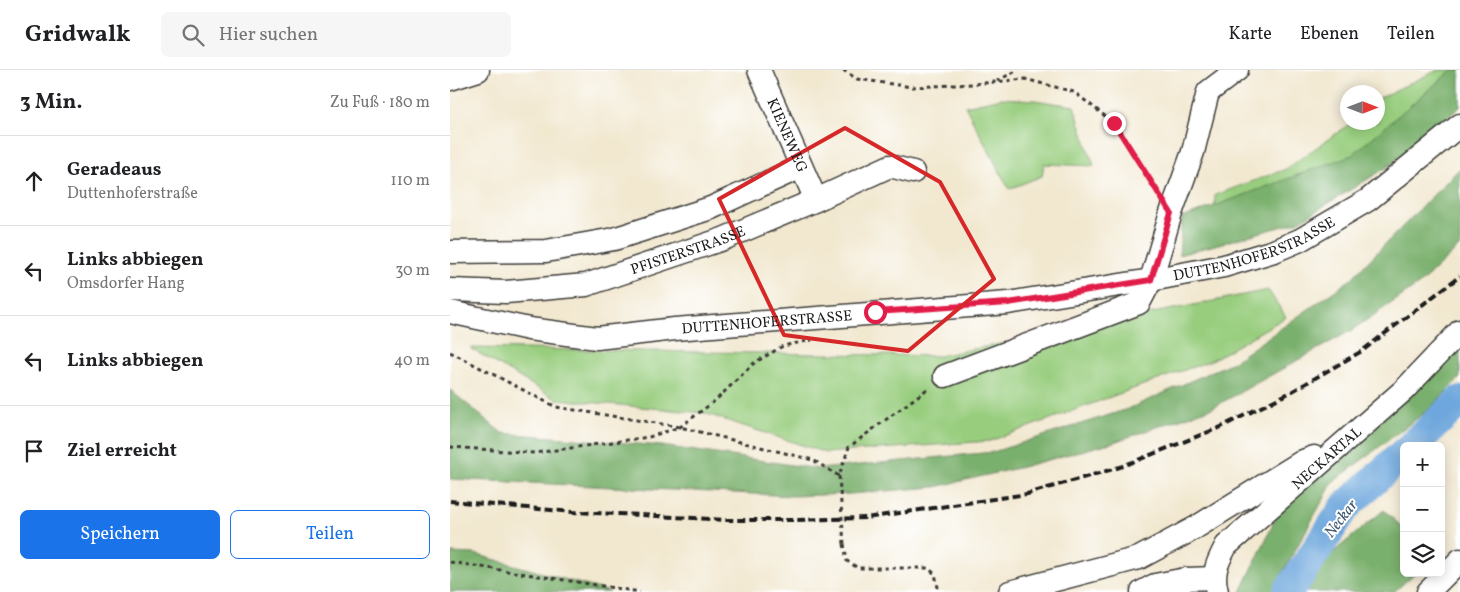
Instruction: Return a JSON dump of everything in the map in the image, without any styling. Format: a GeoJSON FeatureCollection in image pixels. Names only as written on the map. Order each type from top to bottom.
{"type":"FeatureCollection","features":[{"type":"Feature","properties":{"kind":"street"},"geometry":{"type":"LineString","coordinates":[[450,79],[478,70]]}},
{"type":"Feature","properties":{"kind":"street","name":"KIENEWEG"},"geometry":{"type":"LineString","coordinates":[[759,70],[816,200]]}},
{"type":"Feature","properties":{"kind":"street"},"geometry":{"type":"LineString","coordinates":[[945,376],[1139,302],[1151,280],[1171,213],[1193,152],[1208,92],[1218,70]]}},
{"type":"Feature","properties":{"kind":"street"},"geometry":{"type":"LineString","coordinates":[[1208,92],[1237,70]]}},
{"type":"Feature","properties":{"kind":"street","name":"DUTTENHOFERSTRASSE"},"geometry":{"type":"LineString","coordinates":[[450,312],[529,329],[597,338],[675,329],[1008,303],[1151,280],[1224,266],[1274,251],[1300,240],[1368,200],[1460,124]]}},
{"type":"Feature","properties":{"kind":"street","name":"PFISTERSTRASSE"},"geometry":{"type":"LineString","coordinates":[[450,290],[506,292],[586,285],[723,239],[816,200],[890,166],[913,172]]}},
{"type":"Feature","properties":{"kind":"street"},"geometry":{"type":"LineString","coordinates":[[450,252],[546,251],[614,239],[710,208],[801,167]]}},
{"type":"Feature","properties":{"kind":"street","name":"NECKARTAL"},"geometry":{"type":"LineString","coordinates":[[1215,585],[1218,562],[1226,546],[1404,390],[1460,331]]}},
{"type":"Feature","properties":{"kind":"street"},"geometry":{"type":"LineString","coordinates":[[1010,592],[1139,558],[1195,528],[1303,461],[1336,449]]}},
{"type":"Feature","properties":{"kind":"street"},"geometry":{"type":"LineString","coordinates":[[1428,592],[1460,560]]}},
{"type":"Feature","properties":{"kind":"street"},"geometry":{"type":"LineString","coordinates":[[1142,592],[1155,585],[1215,585]]}},
{"type":"Feature","properties":{"kind":"path"},"geometry":{"type":"LineString","coordinates":[[843,70],[857,79],[912,87],[1025,79],[1074,92],[1114,123],[1171,213]]}},
{"type":"Feature","properties":{"kind":"path"},"geometry":{"type":"LineString","coordinates":[[997,82],[1018,70]]}},
{"type":"Feature","properties":{"kind":"path"},"geometry":{"type":"LineString","coordinates":[[450,448],[535,453],[649,437],[680,427],[716,400],[754,363],[783,346],[820,338]]}},
{"type":"Feature","properties":{"kind":"path"},"geometry":{"type":"LineString","coordinates":[[450,352],[556,407],[680,427],[813,460],[839,476]]}},
{"type":"Feature","properties":{"kind":"path"},"geometry":{"type":"LineString","coordinates":[[940,592],[935,574],[928,568],[858,568],[846,561],[839,476],[849,447],[945,376]]}},
{"type":"Feature","properties":{"kind":"path"},"geometry":{"type":"LineString","coordinates":[[450,562],[640,592]]}},
{"type":"Feature","properties":{"kind":"highlighted area"},"geometry":{"type":"Polygon","coordinates":[[[845,128],[940,182],[994,279],[908,351],[784,335],[719,199],[845,128]]]}},
{"type":"Feature","properties":{"kind":"green space"},"geometry":{"type":"Polygon","coordinates":[[[1438,70],[1459,70],[1388,142],[1215,215],[1215,195],[1286,169],[1341,130],[1385,130],[1385,95],[1438,70]]]}},
{"type":"Feature","properties":{"kind":"green space"},"geometry":{"type":"Polygon","coordinates":[[[1452,70],[1460,70],[1460,107],[1386,168],[1298,222],[1179,255],[1182,218],[1352,155],[1381,130],[1385,130],[1385,127],[1452,70]]]}},
{"type":"Feature","properties":{"kind":"green space"},"geometry":{"type":"Polygon","coordinates":[[[1002,98],[1034,100],[1074,106],[1094,166],[1044,164],[1042,176],[1009,189],[965,106],[1002,98]]]}},
{"type":"Feature","properties":{"kind":"green space"},"geometry":{"type":"Polygon","coordinates":[[[1460,168],[1460,246],[1421,283],[1352,330],[1212,408],[1114,442],[1022,467],[935,487],[850,494],[793,496],[450,479],[450,390],[502,433],[662,446],[819,469],[993,452],[1128,409],[1233,362],[1350,280],[1460,168]]]}},
{"type":"Feature","properties":{"kind":"green space"},"geometry":{"type":"Polygon","coordinates":[[[1268,290],[1286,317],[1212,360],[990,441],[826,453],[704,413],[556,399],[470,348],[939,356],[1268,290]]]}},
{"type":"Feature","properties":{"kind":"green space"},"geometry":{"type":"Polygon","coordinates":[[[1460,343],[1460,378],[1428,410],[1333,482],[1272,592],[1241,592],[1283,503],[1460,343]]]}},
{"type":"Feature","properties":{"kind":"green space"},"geometry":{"type":"Polygon","coordinates":[[[1384,510],[1400,525],[1400,577],[1411,577],[1394,592],[1301,592],[1307,574],[1384,510]]]}},
{"type":"Feature","properties":{"kind":"green space"},"geometry":{"type":"Polygon","coordinates":[[[450,553],[475,554],[610,592],[450,592],[450,553]]]}},
{"type":"Feature","properties":{"kind":"waterway","name":"Neckar"},"geometry":{"type":"LineString","coordinates":[[1416,442],[1460,401]]}},
{"type":"Feature","properties":{"kind":"waterway","name":"Neckar"},"geometry":{"type":"LineString","coordinates":[[1288,592],[1346,506],[1400,457]]}},
{"type":"Feature","properties":{"kind":"railway"},"geometry":{"type":"LineString","coordinates":[[450,501],[573,512],[725,520],[795,520],[866,518],[1027,494],[1120,467],[1221,427],[1291,392],[1362,351],[1460,276]]}},
{"type":"Feature","properties":{"kind":"route"},"geometry":{"type":"LineString","coordinates":[[875,312],[1008,303],[1151,280],[1171,213],[1114,123]]}}]}
